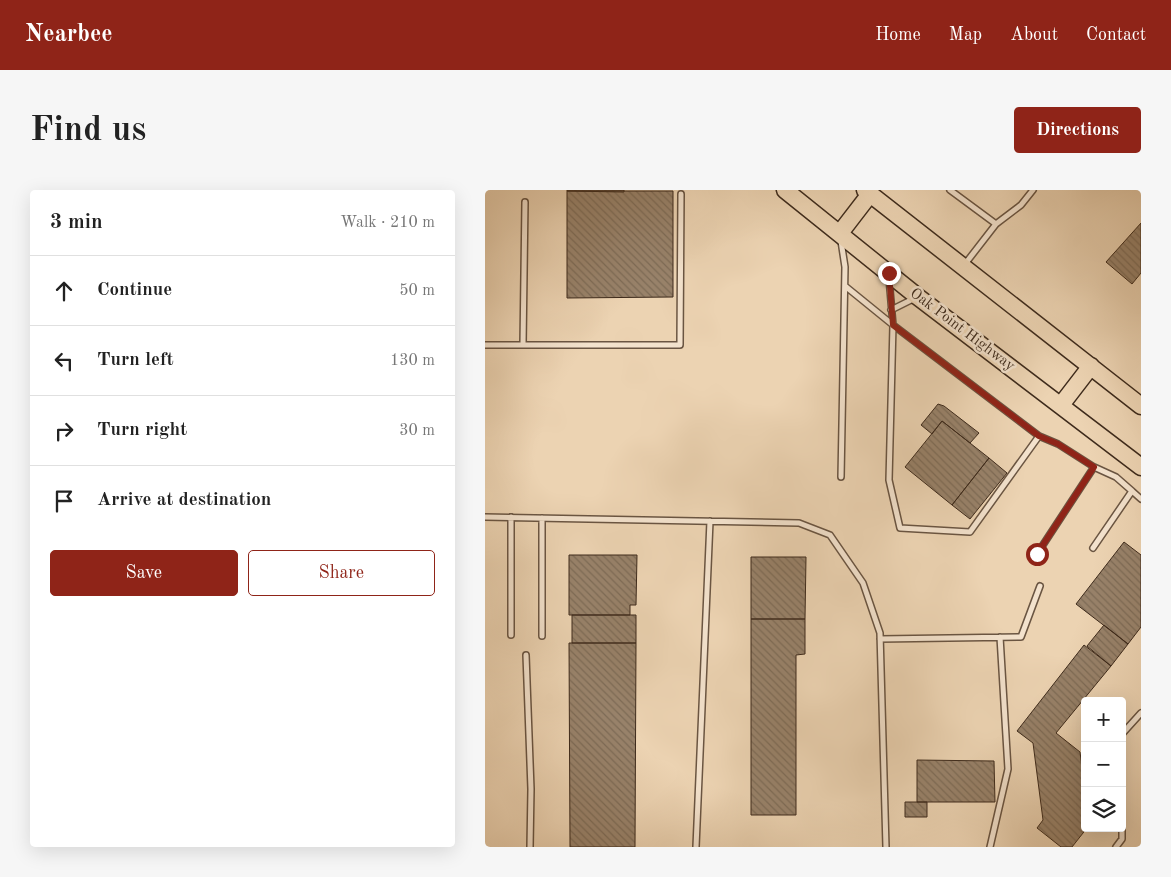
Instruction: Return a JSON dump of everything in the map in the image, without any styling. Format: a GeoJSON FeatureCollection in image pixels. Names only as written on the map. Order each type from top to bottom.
{"type":"FeatureCollection","features":[{"type":"Feature","properties":{"kind":"main road","name":"Oak Point Highway"},"geometry":{"type":"LineString","coordinates":[[785,190],[918,297],[1141,467]]}},
{"type":"Feature","properties":{"kind":"main road"},"geometry":{"type":"LineString","coordinates":[[840,234],[870,191],[963,267],[1141,406]]}},
{"type":"Feature","properties":{"kind":"main road"},"geometry":{"type":"LineString","coordinates":[[1061,405],[1091,366]]}},
{"type":"Feature","properties":{"kind":"lane"},"geometry":{"type":"LineString","coordinates":[[950,190],[996,224]]}},
{"type":"Feature","properties":{"kind":"lane"},"geometry":{"type":"LineString","coordinates":[[963,267],[996,224],[1021,205],[1033,190]]}},
{"type":"Feature","properties":{"kind":"lane"},"geometry":{"type":"LineString","coordinates":[[485,346],[681,346],[681,194]]}},
{"type":"Feature","properties":{"kind":"lane"},"geometry":{"type":"LineString","coordinates":[[523,346],[525,202]]}},
{"type":"Feature","properties":{"kind":"lane"},"geometry":{"type":"LineString","coordinates":[[840,234],[845,267],[841,478]]}},
{"type":"Feature","properties":{"kind":"lane"},"geometry":{"type":"LineString","coordinates":[[889,273],[893,325],[889,480],[900,528],[971,532],[1039,436]]}},
{"type":"Feature","properties":{"kind":"lane"},"geometry":{"type":"LineString","coordinates":[[845,286],[1039,436],[1058,444],[1094,467],[1117,478],[1141,499]]}},
{"type":"Feature","properties":{"kind":"lane"},"geometry":{"type":"LineString","coordinates":[[891,310],[918,297]]}},
{"type":"Feature","properties":{"kind":"lane"},"geometry":{"type":"LineString","coordinates":[[1037,554],[1094,467]]}},
{"type":"Feature","properties":{"kind":"lane"},"geometry":{"type":"LineString","coordinates":[[1093,548],[1132,491]]}},
{"type":"Feature","properties":{"kind":"lane"},"geometry":{"type":"LineString","coordinates":[[485,517],[799,523],[830,535],[863,582],[880,639],[886,847]]}},
{"type":"Feature","properties":{"kind":"lane"},"geometry":{"type":"LineString","coordinates":[[511,518],[511,635]]}},
{"type":"Feature","properties":{"kind":"lane"},"geometry":{"type":"LineString","coordinates":[[541,636],[543,518]]}},
{"type":"Feature","properties":{"kind":"lane"},"geometry":{"type":"LineString","coordinates":[[696,847],[710,521]]}},
{"type":"Feature","properties":{"kind":"lane"},"geometry":{"type":"LineString","coordinates":[[880,639],[1021,637],[1040,586]]}},
{"type":"Feature","properties":{"kind":"lane"},"geometry":{"type":"LineString","coordinates":[[990,847],[1008,769],[1001,637]]}},
{"type":"Feature","properties":{"kind":"lane"},"geometry":{"type":"LineString","coordinates":[[526,655],[531,789],[530,847]]}},
{"type":"Feature","properties":{"kind":"lane"},"geometry":{"type":"LineString","coordinates":[[1126,731],[1139,720],[1141,713]]}},
{"type":"Feature","properties":{"kind":"lane"},"geometry":{"type":"LineString","coordinates":[[1116,847],[1122,839],[1122,832]]}},
{"type":"Feature","properties":{"kind":"building"},"geometry":{"type":"Polygon","coordinates":[[[624,190],[624,192],[567,191],[624,190]]]}},
{"type":"Feature","properties":{"kind":"building"},"geometry":{"type":"Polygon","coordinates":[[[567,191],[673,191],[673,297],[567,298],[567,191]]]}},
{"type":"Feature","properties":{"kind":"building"},"geometry":{"type":"Polygon","coordinates":[[[1141,223],[1141,273],[1132,284],[1106,262],[1141,223]]]}},
{"type":"Feature","properties":{"kind":"building"},"geometry":{"type":"Polygon","coordinates":[[[938,404],[944,406],[979,433],[970,443],[942,421],[932,434],[921,425],[938,404]]]}},
{"type":"Feature","properties":{"kind":"building"},"geometry":{"type":"Polygon","coordinates":[[[942,421],[989,458],[952,505],[905,467],[942,421]]]}},
{"type":"Feature","properties":{"kind":"building"},"geometry":{"type":"Polygon","coordinates":[[[989,458],[1007,473],[970,519],[952,505],[989,458]]]}},
{"type":"Feature","properties":{"kind":"building"},"geometry":{"type":"Polygon","coordinates":[[[1124,542],[1141,555],[1141,627],[1128,644],[1076,604],[1124,542]]]}},
{"type":"Feature","properties":{"kind":"building"},"geometry":{"type":"Polygon","coordinates":[[[569,555],[637,555],[636,605],[630,605],[630,615],[569,615],[569,555]]]}},
{"type":"Feature","properties":{"kind":"building"},"geometry":{"type":"Polygon","coordinates":[[[751,557],[806,557],[805,619],[751,619],[751,557]]]}},
{"type":"Feature","properties":{"kind":"building"},"geometry":{"type":"Polygon","coordinates":[[[572,615],[636,615],[636,643],[572,643],[572,615]]]}},
{"type":"Feature","properties":{"kind":"building"},"geometry":{"type":"Polygon","coordinates":[[[751,619],[805,619],[805,654],[796,655],[796,815],[751,815],[751,619]]]}},
{"type":"Feature","properties":{"kind":"building"},"geometry":{"type":"Polygon","coordinates":[[[1104,625],[1128,644],[1111,666],[1087,646],[1104,625]]]}},
{"type":"Feature","properties":{"kind":"building"},"geometry":{"type":"Polygon","coordinates":[[[569,643],[636,643],[635,847],[570,847],[569,643]]]}},
{"type":"Feature","properties":{"kind":"building"},"geometry":{"type":"Polygon","coordinates":[[[1084,645],[1111,666],[1086,697],[1081,697],[1081,703],[1056,733],[1080,752],[1081,832],[1084,832],[1072,847],[1061,847],[1037,828],[1043,820],[1033,743],[1017,731],[1084,645]]]}},
{"type":"Feature","properties":{"kind":"building"},"geometry":{"type":"Polygon","coordinates":[[[917,760],[994,761],[995,802],[917,802],[917,760]]]}},
{"type":"Feature","properties":{"kind":"building"},"geometry":{"type":"Polygon","coordinates":[[[905,802],[927,802],[927,817],[905,817],[905,802]]]}},
{"type":"Feature","properties":{"kind":"route"},"geometry":{"type":"LineString","coordinates":[[889,273],[893,325],[1039,436],[1058,444],[1094,467],[1037,554]]}}]}
